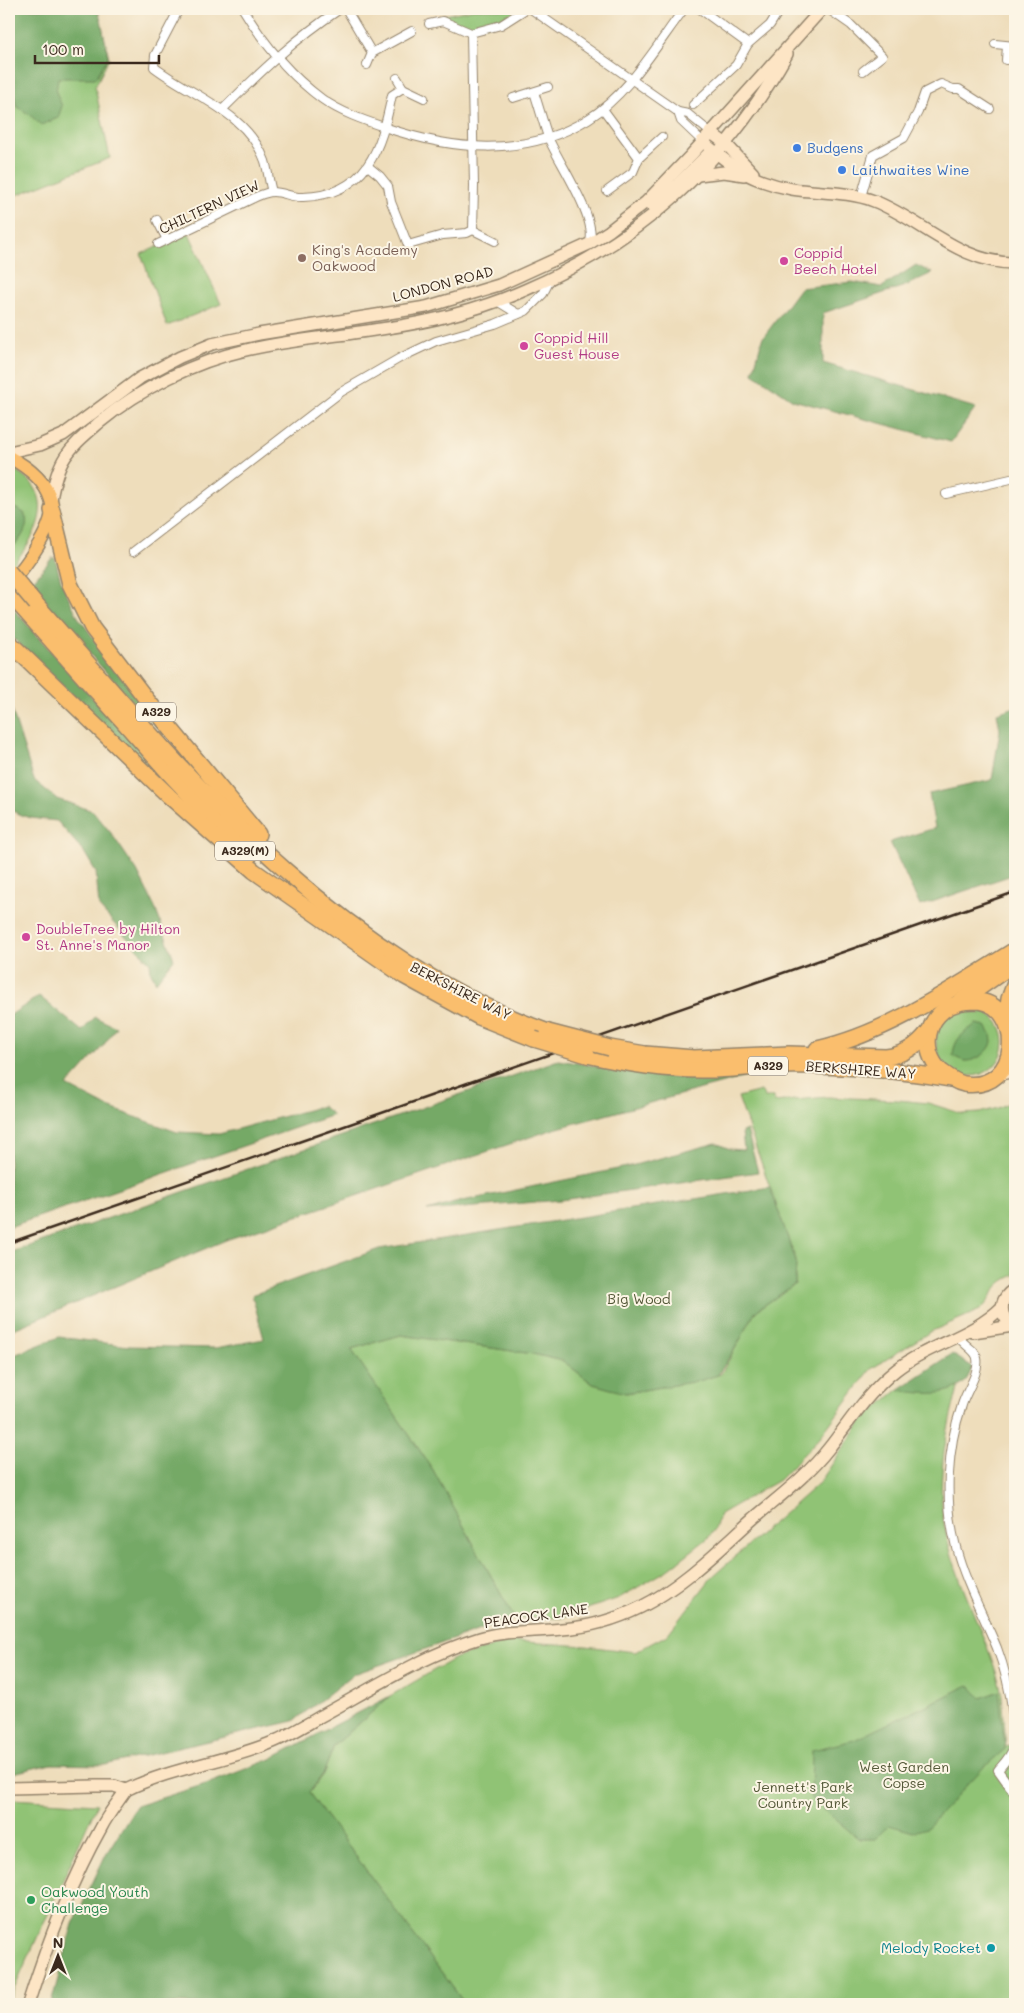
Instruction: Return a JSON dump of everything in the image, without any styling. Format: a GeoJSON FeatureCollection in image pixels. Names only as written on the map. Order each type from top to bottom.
{"type":"FeatureCollection","features":[{"type":"Feature","properties":{"kind":"highway","name":"A329"},"geometry":{"type":"LineString","coordinates":[[52,505],[70,584],[92,628],[220,790],[305,888]]}},
{"type":"Feature","properties":{"kind":"highway","name":"A329(M)"},"geometry":{"type":"LineString","coordinates":[[9,572],[31,608],[169,773],[221,828],[327,922]]}},
{"type":"Feature","properties":{"kind":"highway","name":"A329(M)"},"geometry":{"type":"LineString","coordinates":[[9,592],[31,608],[248,837],[305,888]]}},
{"type":"Feature","properties":{"kind":"highway","name":"A329"},"geometry":{"type":"LineString","coordinates":[[9,642],[208,832],[254,871],[327,922]]}},
{"type":"Feature","properties":{"kind":"highway","name":"BERKSHIRE WAY"},"geometry":{"type":"LineString","coordinates":[[305,888],[364,934],[424,974],[490,1009],[548,1032],[610,1048],[645,1054],[694,1058],[789,1054],[893,1056],[912,1048],[928,1032]]}},
{"type":"Feature","properties":{"kind":"highway","name":"BERKSHIRE WAY"},"geometry":{"type":"LineString","coordinates":[[327,922],[384,963],[430,991],[479,1017],[534,1040],[587,1055],[672,1069],[708,1070],[811,1066],[913,1073],[951,1079]]}},
{"type":"Feature","properties":{"kind":"highway","name":"A329"},"geometry":{"type":"LineString","coordinates":[[789,1054],[832,1046],[867,1034],[941,995],[1015,950]]}},
{"type":"Feature","properties":{"kind":"highway","name":"A329"},"geometry":{"type":"LineString","coordinates":[[928,1032],[937,1017],[1015,964]]}},
{"type":"Feature","properties":{"kind":"highway","name":"A329"},"geometry":{"type":"LineString","coordinates":[[951,1079],[964,1084],[977,1084],[1008,1073],[1013,1055],[1009,999],[1015,983]]}},
{"type":"Feature","properties":{"kind":"highway"},"geometry":{"type":"LineString","coordinates":[[956,1004],[972,1001],[985,1002],[996,1006],[1011,1024]]}},
{"type":"Feature","properties":{"kind":"highway"},"geometry":{"type":"LineString","coordinates":[[928,1032],[927,1045],[931,1058],[937,1067],[951,1079]]}},
{"type":"Feature","properties":{"kind":"main road","name":"LONDON ROAD"},"geometry":{"type":"LineString","coordinates":[[9,452],[40,445],[63,435],[112,396],[140,378],[174,360],[212,344],[259,334],[426,307],[499,285],[589,244],[624,220],[658,190],[822,9]]}},
{"type":"Feature","properties":{"kind":"main road","name":"LONDON ROAD"},"geometry":{"type":"LineString","coordinates":[[715,151],[777,71],[794,42]]}},
{"type":"Feature","properties":{"kind":"main road"},"geometry":{"type":"LineString","coordinates":[[706,137],[723,142],[758,178]]}},
{"type":"Feature","properties":{"kind":"main road"},"geometry":{"type":"LineString","coordinates":[[706,137],[715,151],[736,168],[758,178],[789,189],[861,197],[905,215],[952,245],[972,255],[1015,263]]}},
{"type":"Feature","properties":{"kind":"main road"},"geometry":{"type":"LineString","coordinates":[[9,584],[31,558],[38,546],[52,505],[59,468],[74,445],[118,408],[175,375],[218,358],[246,350],[288,342],[384,329],[502,304],[592,257],[642,224],[698,175],[715,151]]}},
{"type":"Feature","properties":{"kind":"main road"},"geometry":{"type":"LineString","coordinates":[[624,220],[636,217],[715,151]]}},
{"type":"Feature","properties":{"kind":"main road"},"geometry":{"type":"LineString","coordinates":[[698,175],[731,173],[758,178]]}},
{"type":"Feature","properties":{"kind":"main road"},"geometry":{"type":"LineString","coordinates":[[9,457],[34,474],[46,490],[52,505]]}},
{"type":"Feature","properties":{"kind":"main road","name":"PEACOCK LANE"},"geometry":{"type":"LineString","coordinates":[[126,1790],[144,1781],[222,1760],[274,1742],[398,1673],[459,1645],[483,1637],[511,1632],[585,1626],[613,1618],[656,1599],[685,1578],[808,1472],[830,1448],[868,1395],[897,1369],[922,1352],[961,1335],[992,1317],[1002,1307],[1005,1296],[1015,1289]]}},
{"type":"Feature","properties":{"kind":"main road"},"geometry":{"type":"LineString","coordinates":[[1002,1307],[1005,1318],[1014,1326]]}},
{"type":"Feature","properties":{"kind":"main road","name":"PEACOCK LANE"},"geometry":{"type":"LineString","coordinates":[[961,1335],[1014,1326]]}},
{"type":"Feature","properties":{"kind":"main road"},"geometry":{"type":"LineString","coordinates":[[9,1788],[114,1786],[126,1790],[101,1826],[84,1860],[44,1955],[28,2004]]}},
{"type":"Feature","properties":{"kind":"street"},"geometry":{"type":"LineString","coordinates":[[179,9],[155,54],[154,67],[185,88],[223,109],[248,134],[259,148],[265,161],[272,192]]}},
{"type":"Feature","properties":{"kind":"street"},"geometry":{"type":"LineString","coordinates":[[243,9],[275,57],[324,100],[352,115],[384,127],[442,143],[472,148],[507,145],[548,137],[572,128],[603,109],[623,92],[684,9]]}},
{"type":"Feature","properties":{"kind":"street"},"geometry":{"type":"LineString","coordinates":[[223,109],[275,57],[309,29],[340,9]]}},
{"type":"Feature","properties":{"kind":"street"},"geometry":{"type":"LineString","coordinates":[[346,9],[372,53]]}},
{"type":"Feature","properties":{"kind":"street"},"geometry":{"type":"LineString","coordinates":[[430,24],[443,21],[471,33],[501,25],[526,9]]}},
{"type":"Feature","properties":{"kind":"street"},"geometry":{"type":"LineString","coordinates":[[531,9],[678,112],[688,114],[706,137]]}},
{"type":"Feature","properties":{"kind":"street"},"geometry":{"type":"LineString","coordinates":[[694,105],[736,65],[748,44],[770,25],[780,9]]}},
{"type":"Feature","properties":{"kind":"street"},"geometry":{"type":"LineString","coordinates":[[828,9],[850,25],[882,56],[863,71]]}},
{"type":"Feature","properties":{"kind":"street"},"geometry":{"type":"LineString","coordinates":[[705,10],[748,44]]}},
{"type":"Feature","properties":{"kind":"street"},"geometry":{"type":"LineString","coordinates":[[366,65],[372,53],[412,31]]}},
{"type":"Feature","properties":{"kind":"street"},"geometry":{"type":"LineString","coordinates":[[471,33],[473,230]]}},
{"type":"Feature","properties":{"kind":"street"},"geometry":{"type":"LineString","coordinates":[[994,44],[1011,46],[1006,60]]}},
{"type":"Feature","properties":{"kind":"street"},"geometry":{"type":"LineString","coordinates":[[397,78],[403,88],[424,98]]}},
{"type":"Feature","properties":{"kind":"street"},"geometry":{"type":"LineString","coordinates":[[861,197],[873,155],[904,138],[918,112],[925,92],[941,84],[953,89],[960,89],[990,109]]}},
{"type":"Feature","properties":{"kind":"street"},"geometry":{"type":"LineString","coordinates":[[513,98],[548,87]]}},
{"type":"Feature","properties":{"kind":"street","name":"CHILTERN VIEW"},"geometry":{"type":"LineString","coordinates":[[158,244],[258,196],[272,192],[301,198],[326,195],[350,184],[368,167],[384,127],[392,95],[403,88]]}},
{"type":"Feature","properties":{"kind":"street"},"geometry":{"type":"LineString","coordinates":[[534,92],[548,137],[587,216],[591,234],[589,244]]}},
{"type":"Feature","properties":{"kind":"street"},"geometry":{"type":"LineString","coordinates":[[603,109],[639,158]]}},
{"type":"Feature","properties":{"kind":"street"},"geometry":{"type":"LineString","coordinates":[[678,112],[681,121],[706,137]]}},
{"type":"Feature","properties":{"kind":"street"},"geometry":{"type":"LineString","coordinates":[[607,191],[633,172],[639,158],[662,137]]}},
{"type":"Feature","properties":{"kind":"street"},"geometry":{"type":"LineString","coordinates":[[368,167],[380,176],[388,186],[391,202],[408,245],[443,235],[467,233],[473,230]]}},
{"type":"Feature","properties":{"kind":"street"},"geometry":{"type":"LineString","coordinates":[[156,220],[167,240]]}},
{"type":"Feature","properties":{"kind":"street"},"geometry":{"type":"LineString","coordinates":[[473,230],[495,241]]}},
{"type":"Feature","properties":{"kind":"street"},"geometry":{"type":"LineString","coordinates":[[133,552],[341,392],[400,358],[429,345],[495,324],[518,314],[532,306],[543,294],[551,278]]}},
{"type":"Feature","properties":{"kind":"street"},"geometry":{"type":"LineString","coordinates":[[502,304],[518,314]]}},
{"type":"Feature","properties":{"kind":"street"},"geometry":{"type":"LineString","coordinates":[[502,304],[508,318]]}},
{"type":"Feature","properties":{"kind":"street"},"geometry":{"type":"LineString","coordinates":[[946,494],[1015,478]]}},
{"type":"Feature","properties":{"kind":"street"},"geometry":{"type":"LineString","coordinates":[[961,1335],[976,1355],[977,1361],[975,1372],[962,1405],[951,1456],[949,1506],[956,1548],[998,1650],[1007,1681],[1015,1736],[1010,1756],[998,1770],[1015,1794]]}},
{"type":"Feature","properties":{"kind":"green space"},"geometry":{"type":"Polygon","coordinates":[[[9,9],[98,9],[109,58],[95,87],[110,158],[9,198],[9,9]]]}},
{"type":"Feature","properties":{"kind":"green space"},"geometry":{"type":"Polygon","coordinates":[[[9,9],[97,9],[101,19],[108,57],[96,78],[58,78],[56,92],[62,106],[58,118],[41,125],[29,114],[17,107],[9,76],[9,9]]]}},
{"type":"Feature","properties":{"kind":"green space"},"geometry":{"type":"Polygon","coordinates":[[[474,9],[519,9],[487,25],[470,29],[440,16],[474,9]]]}},
{"type":"Feature","properties":{"kind":"green space"},"geometry":{"type":"Polygon","coordinates":[[[189,233],[221,304],[167,326],[141,254],[189,233]]]}},
{"type":"Feature","properties":{"kind":"green space"},"geometry":{"type":"Polygon","coordinates":[[[916,265],[932,273],[905,286],[823,313],[823,363],[976,408],[951,442],[793,400],[753,373],[762,339],[800,288],[852,282],[882,287],[916,265]]]}},
{"type":"Feature","properties":{"kind":"green space"},"geometry":{"type":"Polygon","coordinates":[[[9,467],[25,477],[35,489],[40,502],[40,515],[29,543],[9,569],[9,550],[23,534],[26,518],[24,513],[9,505],[9,467]]]}},
{"type":"Feature","properties":{"kind":"green space"},"geometry":{"type":"Polygon","coordinates":[[[9,505],[24,513],[26,523],[17,543],[9,550],[9,505]]]}},
{"type":"Feature","properties":{"kind":"green space"},"geometry":{"type":"Polygon","coordinates":[[[52,558],[55,558],[61,581],[78,617],[166,735],[143,714],[32,589],[33,581],[52,558]]]}},
{"type":"Feature","properties":{"kind":"green space"},"geometry":{"type":"Polygon","coordinates":[[[9,604],[161,774],[159,778],[9,634],[9,604]]]}},
{"type":"Feature","properties":{"kind":"green space"},"geometry":{"type":"Polygon","coordinates":[[[9,701],[34,780],[57,799],[93,811],[111,833],[137,871],[154,905],[174,959],[156,982],[151,973],[150,963],[99,907],[96,872],[84,852],[57,821],[25,816],[9,808],[9,701]]]}},
{"type":"Feature","properties":{"kind":"green space"},"geometry":{"type":"Polygon","coordinates":[[[1015,707],[1015,874],[920,906],[890,842],[935,828],[929,794],[992,780],[1000,730],[997,713],[1015,707]]]}},
{"type":"Feature","properties":{"kind":"green space"},"geometry":{"type":"Polygon","coordinates":[[[39,996],[82,1031],[95,1017],[116,1027],[103,1046],[67,1086],[105,1106],[177,1132],[219,1134],[322,1106],[333,1115],[9,1227],[9,1016],[39,996]]]}},
{"type":"Feature","properties":{"kind":"green space"},"geometry":{"type":"Polygon","coordinates":[[[970,1008],[983,1011],[994,1018],[1001,1029],[1004,1042],[1001,1055],[994,1066],[983,1073],[970,1076],[957,1073],[946,1066],[939,1055],[936,1042],[939,1029],[946,1018],[957,1011],[970,1008]]]}},
{"type":"Feature","properties":{"kind":"green space"},"geometry":{"type":"Polygon","coordinates":[[[976,1024],[986,1026],[990,1033],[992,1041],[989,1049],[982,1056],[968,1061],[953,1056],[957,1041],[976,1024]]]}},
{"type":"Feature","properties":{"kind":"green space"},"geometry":{"type":"Polygon","coordinates":[[[558,1060],[675,1078],[760,1073],[554,1129],[226,1240],[9,1331],[9,1253],[558,1060]]]}},
{"type":"Feature","properties":{"kind":"green space"},"geometry":{"type":"Polygon","coordinates":[[[761,1091],[765,1097],[773,1097],[774,1102],[827,1097],[898,1100],[928,1103],[963,1114],[979,1113],[998,1108],[1015,1100],[1015,1275],[997,1287],[980,1310],[930,1332],[871,1369],[820,1437],[779,1480],[720,1514],[715,1529],[708,1538],[666,1571],[619,1598],[561,1618],[514,1618],[433,1470],[351,1349],[401,1335],[533,1354],[563,1361],[593,1384],[627,1393],[700,1380],[721,1374],[756,1311],[795,1284],[796,1261],[738,1097],[761,1091]]]}},
{"type":"Feature","properties":{"kind":"green space"},"geometry":{"type":"Polygon","coordinates":[[[747,1130],[758,1172],[561,1200],[427,1211],[458,1202],[627,1167],[716,1143],[730,1149],[744,1150],[742,1132],[747,1130]]]}},
{"type":"Feature","properties":{"kind":"green space","name":"Big Wood"},"geometry":{"type":"Polygon","coordinates":[[[770,1187],[796,1261],[795,1284],[756,1311],[718,1375],[699,1381],[625,1393],[593,1384],[563,1361],[533,1354],[401,1335],[351,1349],[433,1470],[514,1618],[354,1674],[294,1721],[105,1765],[51,1764],[9,1774],[9,1357],[59,1337],[129,1346],[215,1348],[264,1339],[252,1295],[379,1249],[770,1187]]]}},
{"type":"Feature","properties":{"kind":"green space"},"geometry":{"type":"Polygon","coordinates":[[[952,1354],[973,1367],[963,1384],[940,1393],[898,1390],[952,1354]]]}},
{"type":"Feature","properties":{"kind":"green space","name":"Jennett's Park Country Park"},"geometry":{"type":"Polygon","coordinates":[[[963,1371],[949,1425],[943,1461],[943,1516],[952,1557],[998,1678],[1003,1702],[1006,1746],[1015,1744],[1015,2004],[465,2004],[309,1793],[323,1774],[334,1746],[390,1696],[455,1658],[511,1641],[586,1646],[635,1652],[667,1635],[712,1577],[820,1482],[863,1419],[898,1390],[911,1392],[963,1371]]]}},
{"type":"Feature","properties":{"kind":"green space","name":"West Garden Copse"},"geometry":{"type":"Polygon","coordinates":[[[969,1685],[981,1698],[999,1691],[1005,1749],[982,1769],[927,1828],[913,1832],[889,1825],[875,1839],[859,1839],[811,1799],[812,1750],[854,1740],[969,1685]]]}},
{"type":"Feature","properties":{"kind":"green space"},"geometry":{"type":"Polygon","coordinates":[[[390,1696],[334,1746],[323,1774],[309,1793],[465,2004],[51,2004],[73,1924],[106,1854],[136,1806],[212,1782],[271,1759],[390,1696]]]}},
{"type":"Feature","properties":{"kind":"green space","name":"Oakwood Youth Challenge"},"geometry":{"type":"Polygon","coordinates":[[[9,1800],[97,1804],[11,1996],[9,1996],[9,1800]]]}},
{"type":"Feature","properties":{"kind":"railway"},"geometry":{"type":"LineString","coordinates":[[9,1243],[1015,892]]}},
{"type":"Feature","properties":{"kind":"place","name":"Budgens"},"geometry":{"type":"Point","coordinates":[797,148]}},
{"type":"Feature","properties":{"kind":"place","name":"Laithwaites Wine"},"geometry":{"type":"Point","coordinates":[842,170]}},
{"type":"Feature","properties":{"kind":"place","name":"King's Academy Oakwood"},"geometry":{"type":"Point","coordinates":[302,258]}},
{"type":"Feature","properties":{"kind":"place","name":"Coppid Beech Hotel"},"geometry":{"type":"Point","coordinates":[784,261]}},
{"type":"Feature","properties":{"kind":"place","name":"Coppid Hill Guest House"},"geometry":{"type":"Point","coordinates":[524,346]}},
{"type":"Feature","properties":{"kind":"place","name":"DoubleTree by Hilton St. Anne's Manor"},"geometry":{"type":"Point","coordinates":[26,937]}},
{"type":"Feature","properties":{"kind":"place","name":"Oakwood Youth Challenge"},"geometry":{"type":"Point","coordinates":[31,1900]}},
{"type":"Feature","properties":{"kind":"place","name":"Melody Rocket"},"geometry":{"type":"Point","coordinates":[991,1948]}}]}
